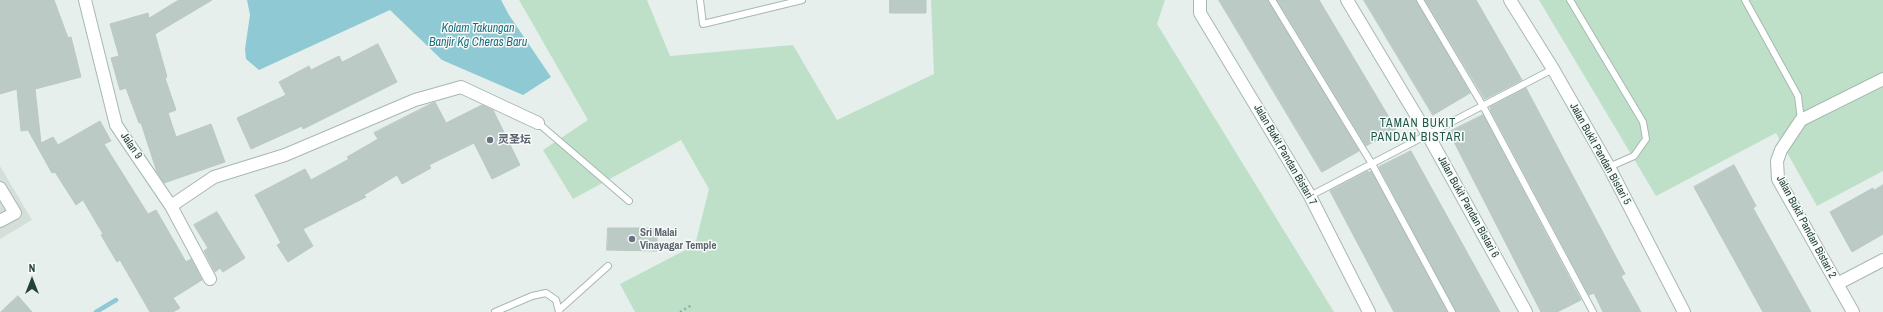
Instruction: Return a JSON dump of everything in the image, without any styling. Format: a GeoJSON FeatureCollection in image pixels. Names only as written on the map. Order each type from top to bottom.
{"type":"FeatureCollection","features":[{"type":"Feature","properties":{"kind":"street","name":"Jalan 9"},"geometry":{"type":"LineString","coordinates":[[85,0],[116,124],[171,206],[210,279]]}},
{"type":"Feature","properties":{"kind":"street","name":"Jalan Bukit Pandan Bistari 7"},"geometry":{"type":"LineString","coordinates":[[1200,0],[1200,13],[1310,196],[1369,312]]}},
{"type":"Feature","properties":{"kind":"street","name":"Jalan Bukit Pandan Bistari 6"},"geometry":{"type":"LineString","coordinates":[[1348,0],[1428,135],[1526,312]]}},
{"type":"Feature","properties":{"kind":"street","name":"Jalan Bukit Pandan Bistari 5"},"geometry":{"type":"LineString","coordinates":[[1510,0],[1553,69],[1609,167],[1684,312]]}},
{"type":"Feature","properties":{"kind":"street"},"geometry":{"type":"LineString","coordinates":[[1801,120],[1883,79]]}},
{"type":"Feature","properties":{"kind":"street"},"geometry":{"type":"LineString","coordinates":[[171,206],[214,177],[285,155],[415,100],[461,87],[538,123]]}},
{"type":"Feature","properties":{"kind":"street","name":"Jalan Bukit Pandan Bistari 2"},"geometry":{"type":"LineString","coordinates":[[1801,120],[1781,150],[1777,161],[1778,179],[1853,312]]}},
{"type":"Feature","properties":{"kind":"street"},"geometry":{"type":"LineString","coordinates":[[0,188],[14,213],[0,222]]}},
{"type":"Feature","properties":{"kind":"street"},"geometry":{"type":"LineString","coordinates":[[1837,284],[1883,260]]}},
{"type":"Feature","properties":{"kind":"lane"},"geometry":{"type":"LineString","coordinates":[[700,0],[703,24],[802,0]]}},
{"type":"Feature","properties":{"kind":"lane"},"geometry":{"type":"LineString","coordinates":[[1272,0],[1372,164],[1452,312]]}},
{"type":"Feature","properties":{"kind":"lane"},"geometry":{"type":"LineString","coordinates":[[1420,0],[1483,106],[1593,312]]}},
{"type":"Feature","properties":{"kind":"lane"},"geometry":{"type":"LineString","coordinates":[[1570,0],[1643,122],[1646,139],[1634,156],[1609,167]]}},
{"type":"Feature","properties":{"kind":"lane"},"geometry":{"type":"LineString","coordinates":[[1745,0],[1798,96],[1801,120]]}},
{"type":"Feature","properties":{"kind":"lane"},"geometry":{"type":"LineString","coordinates":[[1310,196],[1553,69]]}},
{"type":"Feature","properties":{"kind":"lane"},"geometry":{"type":"LineString","coordinates":[[538,123],[630,201]]}},
{"type":"Feature","properties":{"kind":"lane"},"geometry":{"type":"LineString","coordinates":[[495,312],[532,296],[546,293],[556,300],[559,311],[608,266]]}},
{"type":"Feature","properties":{"kind":"path"},"geometry":{"type":"LineString","coordinates":[[680,312],[692,304]]}},
{"type":"Feature","properties":{"kind":"shaded area"},"geometry":{"type":"Polygon","coordinates":[[[0,166],[32,220],[0,239],[0,166]]]}},
{"type":"Feature","properties":{"kind":"green space"},"geometry":{"type":"Polygon","coordinates":[[[519,0],[647,0],[670,56],[793,45],[837,120],[934,74],[931,0],[1165,0],[1157,24],[1334,312],[635,312],[620,284],[695,245],[709,189],[681,140],[573,199],[543,150],[588,120],[519,0]]]}},
{"type":"Feature","properties":{"kind":"green space"},"geometry":{"type":"Polygon","coordinates":[[[1539,0],[1883,0],[1883,171],[1817,206],[1776,133],[1656,196],[1539,0]]]}},
{"type":"Feature","properties":{"kind":"water","name":"Kolam Takungan Banjir Kg Cheras Baru"},"geometry":{"type":"Polygon","coordinates":[[[247,0],[501,0],[509,15],[551,77],[523,95],[442,60],[390,10],[259,70],[246,59],[245,49],[250,15],[247,0]]]}},
{"type":"Feature","properties":{"kind":"building"},"geometry":{"type":"Polygon","coordinates":[[[0,0],[54,0],[68,38],[71,37],[81,77],[35,89],[41,143],[53,137],[58,145],[100,121],[111,141],[104,144],[148,214],[156,210],[186,262],[191,259],[202,280],[173,298],[180,308],[173,312],[150,312],[120,260],[117,262],[83,200],[76,205],[55,172],[52,173],[28,130],[21,131],[17,89],[0,94],[0,0]]]}},
{"type":"Feature","properties":{"kind":"building"},"geometry":{"type":"Polygon","coordinates":[[[179,0],[212,0],[155,34],[167,77],[165,78],[176,110],[168,113],[176,137],[211,124],[225,162],[164,183],[157,172],[141,123],[139,123],[126,88],[120,90],[111,58],[119,56],[110,24],[148,13],[149,18],[179,0]]]}},
{"type":"Feature","properties":{"kind":"building"},"geometry":{"type":"Polygon","coordinates":[[[890,0],[926,0],[926,13],[890,13],[890,0]]]}},
{"type":"Feature","properties":{"kind":"building"},"geometry":{"type":"Polygon","coordinates":[[[1219,0],[1268,0],[1359,151],[1322,172],[1219,0]]]}},
{"type":"Feature","properties":{"kind":"building"},"geometry":{"type":"Polygon","coordinates":[[[1277,0],[1319,0],[1396,129],[1366,146],[1277,0]]]}},
{"type":"Feature","properties":{"kind":"building"},"geometry":{"type":"Polygon","coordinates":[[[1364,0],[1416,0],[1470,93],[1433,115],[1364,0]]]}},
{"type":"Feature","properties":{"kind":"building"},"geometry":{"type":"Polygon","coordinates":[[[1425,0],[1476,0],[1522,80],[1485,99],[1425,0]]]}},
{"type":"Feature","properties":{"kind":"building"},"geometry":{"type":"Polygon","coordinates":[[[378,44],[397,82],[303,129],[302,126],[251,149],[237,118],[286,95],[279,82],[309,66],[311,70],[339,56],[342,62],[378,44]]]}},
{"type":"Feature","properties":{"kind":"building"},"geometry":{"type":"Polygon","coordinates":[[[1526,88],[1625,274],[1621,276],[1641,312],[1603,312],[1594,293],[1589,295],[1491,111],[1490,107],[1526,88]]]}},
{"type":"Feature","properties":{"kind":"building"},"geometry":{"type":"Polygon","coordinates":[[[435,102],[446,123],[482,105],[493,110],[520,165],[492,179],[474,143],[429,165],[431,168],[402,184],[397,175],[364,195],[366,197],[303,229],[313,246],[288,262],[277,245],[281,243],[255,195],[305,169],[311,180],[349,159],[347,157],[378,139],[374,133],[435,102]]]}},
{"type":"Feature","properties":{"kind":"building"},"geometry":{"type":"Polygon","coordinates":[[[1483,115],[1581,300],[1557,312],[1541,312],[1449,132],[1483,115]]]}},
{"type":"Feature","properties":{"kind":"building"},"geometry":{"type":"Polygon","coordinates":[[[1411,151],[1500,312],[1456,312],[1379,167],[1411,151]]]}},
{"type":"Feature","properties":{"kind":"building"},"geometry":{"type":"Polygon","coordinates":[[[1734,165],[1756,206],[1753,208],[1811,312],[1763,312],[1694,187],[1734,165]]]}},
{"type":"Feature","properties":{"kind":"building"},"geometry":{"type":"Polygon","coordinates":[[[1368,171],[1368,173],[1371,171],[1447,312],[1394,312],[1330,191],[1368,171]]]}},
{"type":"Feature","properties":{"kind":"building"},"geometry":{"type":"Polygon","coordinates":[[[1883,185],[1883,234],[1852,252],[1830,212],[1873,188],[1874,190],[1883,185]]]}},
{"type":"Feature","properties":{"kind":"building"},"geometry":{"type":"Polygon","coordinates":[[[217,212],[245,258],[223,272],[220,268],[215,272],[204,251],[208,248],[194,225],[217,212]]]}},
{"type":"Feature","properties":{"kind":"building","name":"Sri Malai Vinayagar Temple"},"geometry":{"type":"Polygon","coordinates":[[[608,228],[657,228],[657,251],[607,250],[608,228]]]}},
{"type":"Feature","properties":{"kind":"building"},"geometry":{"type":"Polygon","coordinates":[[[18,296],[32,312],[1,312],[18,296]]]}},
{"type":"Feature","properties":{"kind":"waterway"},"geometry":{"type":"LineString","coordinates":[[96,312],[116,300]]}},
{"type":"Feature","properties":{"kind":"place","name":"灵圣坛"},"geometry":{"type":"Point","coordinates":[490,140]}},
{"type":"Feature","properties":{"kind":"place","name":"Sri Malai Vinayagar Temple"},"geometry":{"type":"Point","coordinates":[632,239]}},
{"type":"Feature","properties":{"kind":"district","name":"TAMAN BUKIT PANDAN BISTARI"},"geometry":{"type":"Point","coordinates":[1418,131]}}]}
